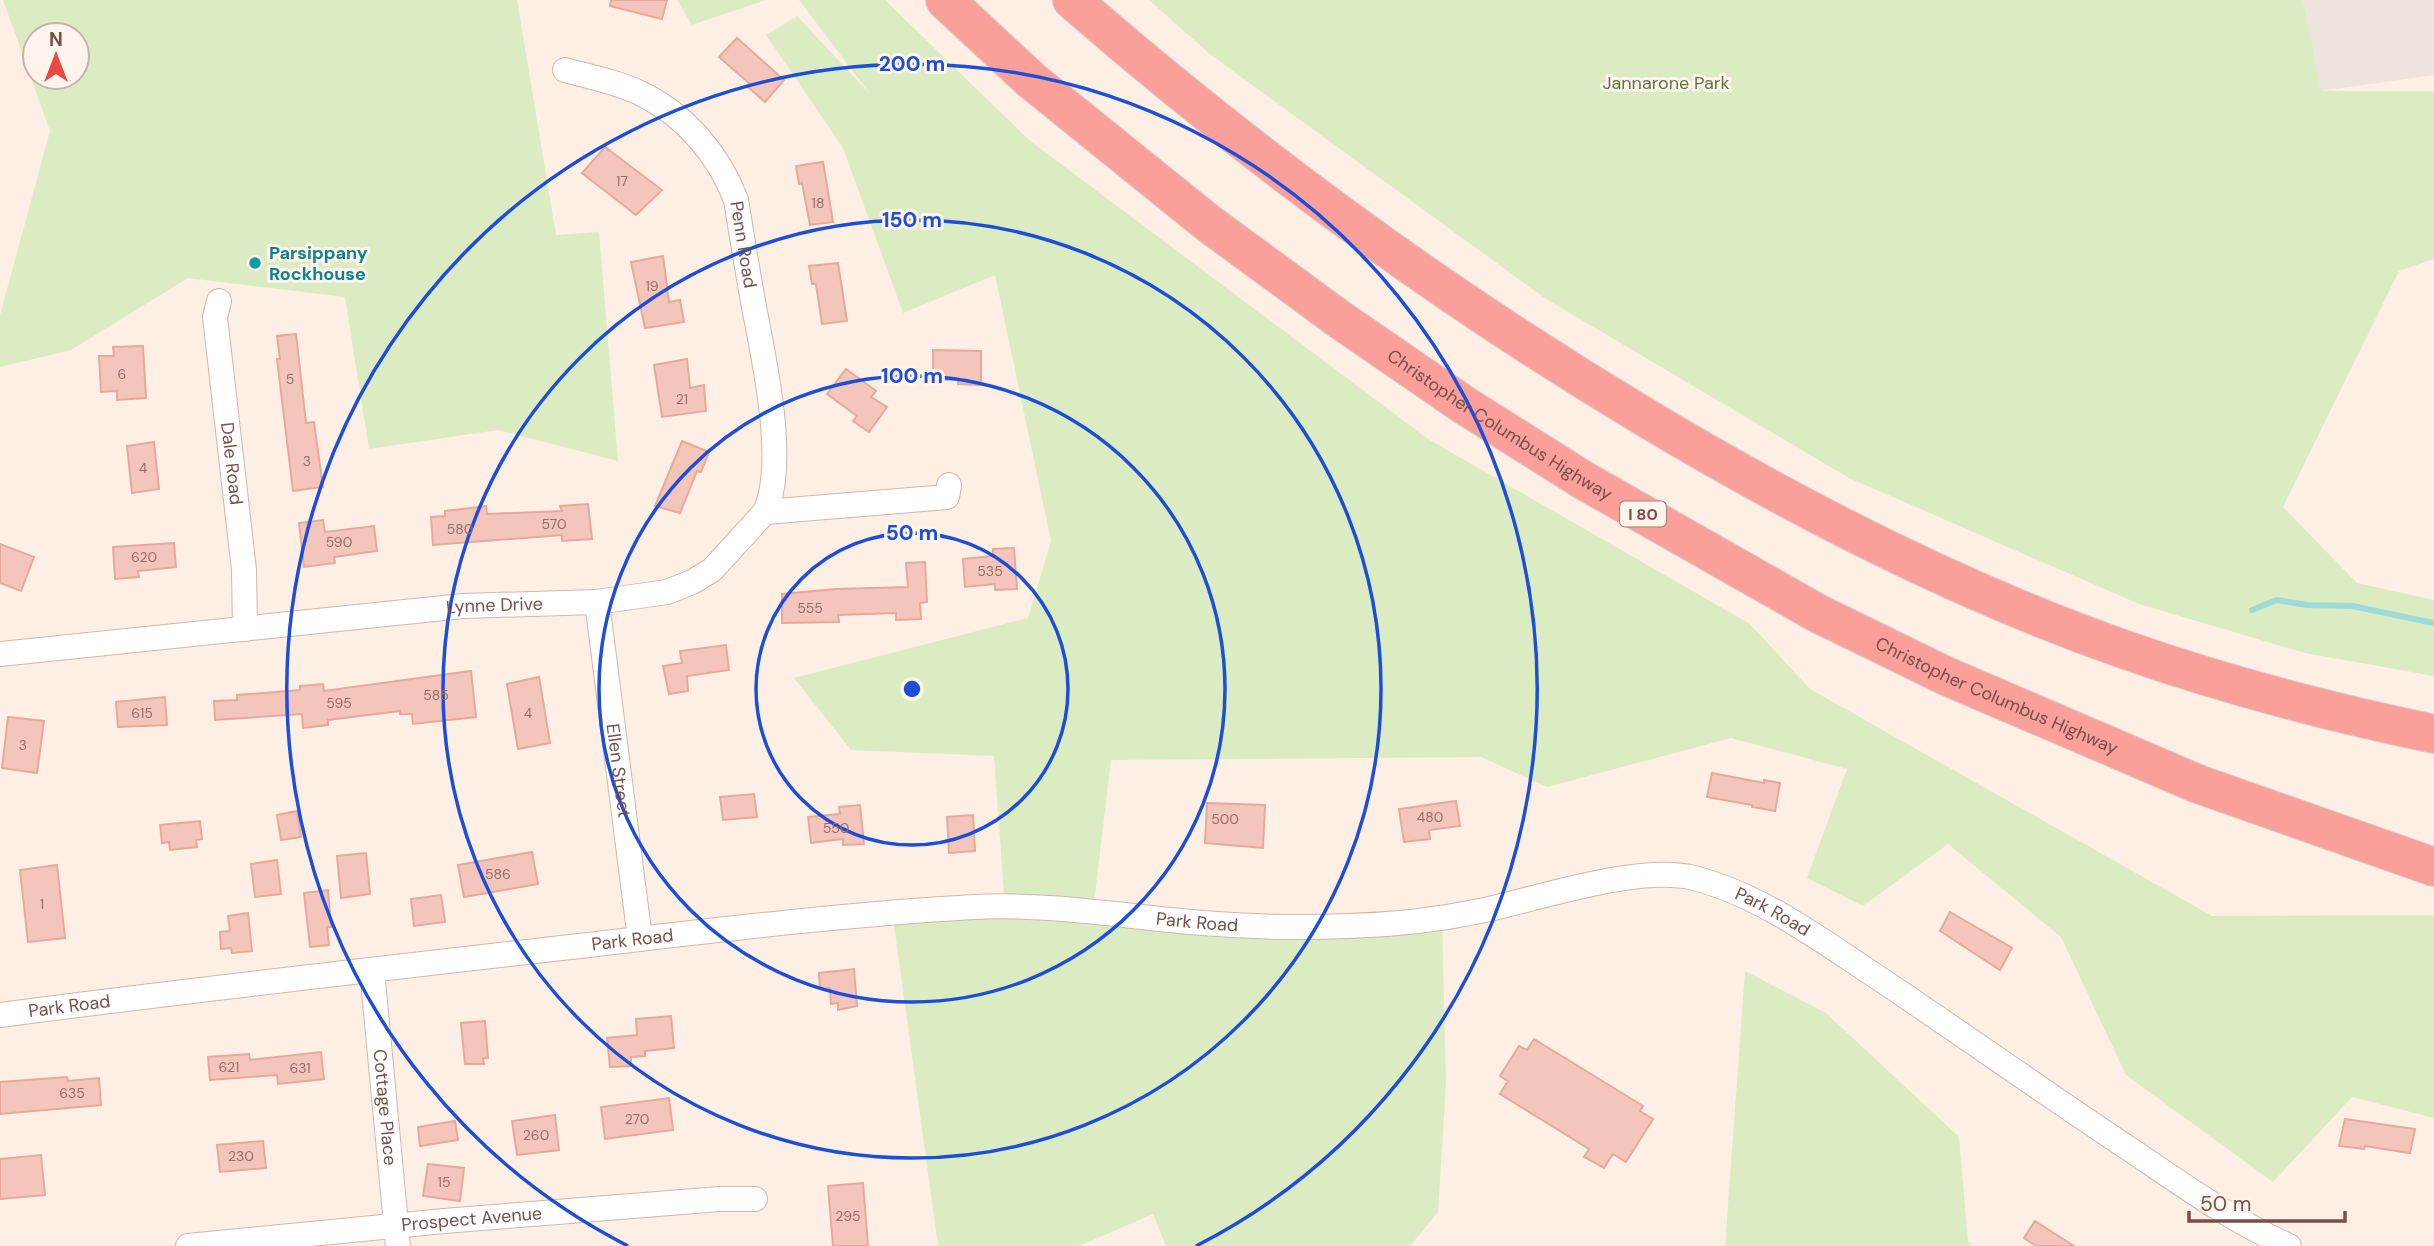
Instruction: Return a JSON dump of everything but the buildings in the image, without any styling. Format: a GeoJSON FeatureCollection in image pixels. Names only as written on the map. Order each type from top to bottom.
{"type":"FeatureCollection","features":[{"type":"Feature","properties":{"kind":"highway","name":"Christopher Columbus Highway"},"geometry":{"type":"LineString","coordinates":[[945,0],[1031,80],[1208,223],[1339,319],[1464,405],[1583,480],[1817,613],[1959,681],[2198,783],[2434,867]]}},
{"type":"Feature","properties":{"kind":"highway"},"geometry":{"type":"LineString","coordinates":[[1072,0],[1161,76],[1300,186],[1371,238],[1582,380],[1789,500],[1952,580],[2124,650],[2336,713],[2434,734]]}},
{"type":"Feature","properties":{"kind":"street","name":"Penn Road"},"geometry":{"type":"LineString","coordinates":[[565,70],[641,93],[661,105],[713,154],[726,174],[736,200],[771,407],[774,459],[772,497],[765,512]]}},
{"type":"Feature","properties":{"kind":"street","name":"Dale Road"},"geometry":{"type":"LineString","coordinates":[[219,301],[215,317],[244,570],[245,629]]}},
{"type":"Feature","properties":{"kind":"street"},"geometry":{"type":"LineString","coordinates":[[765,512],[947,497],[949,485]]}},
{"type":"Feature","properties":{"kind":"street","name":"Lynne Drive"},"geometry":{"type":"LineString","coordinates":[[0,654],[463,606],[597,602],[667,592],[712,570],[765,512]]}},
{"type":"Feature","properties":{"kind":"street","name":"Ellen Street"},"geometry":{"type":"LineString","coordinates":[[597,602],[640,939]]}},
{"type":"Feature","properties":{"kind":"street","name":"Park Road"},"geometry":{"type":"LineString","coordinates":[[0,1015],[640,939],[977,907],[1050,908],[1252,927],[1353,926],[1433,919],[1617,880],[1665,874],[1689,877],[1724,887],[1760,903],[1941,1020],[2010,1070],[2220,1210],[2288,1246]]}},
{"type":"Feature","properties":{"kind":"street","name":"Cottage Place"},"geometry":{"type":"LineString","coordinates":[[372,970],[397,1236]]}},
{"type":"Feature","properties":{"kind":"street","name":"Prospect Avenue"},"geometry":{"type":"LineString","coordinates":[[188,1246],[397,1236],[720,1199],[755,1199]]}},
{"type":"Feature","properties":{"kind":"shaded area"},"geometry":{"type":"Polygon","coordinates":[[[2303,0],[2434,0],[2434,75],[2320,91],[2303,0]]]}},
{"type":"Feature","properties":{"kind":"green space"},"geometry":{"type":"Polygon","coordinates":[[[3,0],[517,0],[556,235],[599,232],[618,461],[498,430],[369,449],[345,297],[188,278],[71,350],[0,367],[0,315],[50,131],[36,91],[91,91],[91,21],[21,21],[21,50],[3,0]]]}},
{"type":"Feature","properties":{"kind":"green space"},"geometry":{"type":"Polygon","coordinates":[[[677,0],[766,0],[692,25],[677,0]]]}},
{"type":"Feature","properties":{"kind":"green space"},"geometry":{"type":"Polygon","coordinates":[[[799,0],[885,0],[1029,140],[1428,439],[1750,624],[1810,689],[2212,916],[2434,915],[2434,1118],[2352,1097],[2273,1182],[2126,1075],[2061,937],[1948,844],[1863,906],[1807,878],[1847,769],[1731,738],[1547,787],[1481,757],[1111,760],[1093,911],[1442,919],[1446,1084],[1438,1212],[1410,1246],[1166,1246],[1153,1214],[1079,1246],[938,1246],[892,910],[1005,907],[994,756],[851,750],[794,678],[1028,618],[1051,541],[995,275],[903,313],[843,148],[766,35],[797,16],[870,94],[799,0]]]}},
{"type":"Feature","properties":{"kind":"green space","name":"Jannarone Park"},"geometry":{"type":"Polygon","coordinates":[[[1149,0],[2303,0],[2321,91],[2434,91],[2434,259],[2399,271],[2283,507],[2357,583],[2434,600],[2434,676],[2305,653],[2139,604],[1849,478],[1546,299],[1211,55],[1149,0]]]}},
{"type":"Feature","properties":{"kind":"green space"},"geometry":{"type":"Polygon","coordinates":[[[1745,971],[1826,1013],[1959,1137],[1968,1241],[1972,1246],[1725,1246],[1745,971]]]}},
{"type":"Feature","properties":{"kind":"waterway"},"geometry":{"type":"LineString","coordinates":[[2252,610],[2277,600],[2307,605],[2352,606],[2434,623]]}},
{"type":"Feature","properties":{"kind":"place","name":"Parsippany Rockhouse"},"geometry":{"type":"Point","coordinates":[255,263]}}]}
